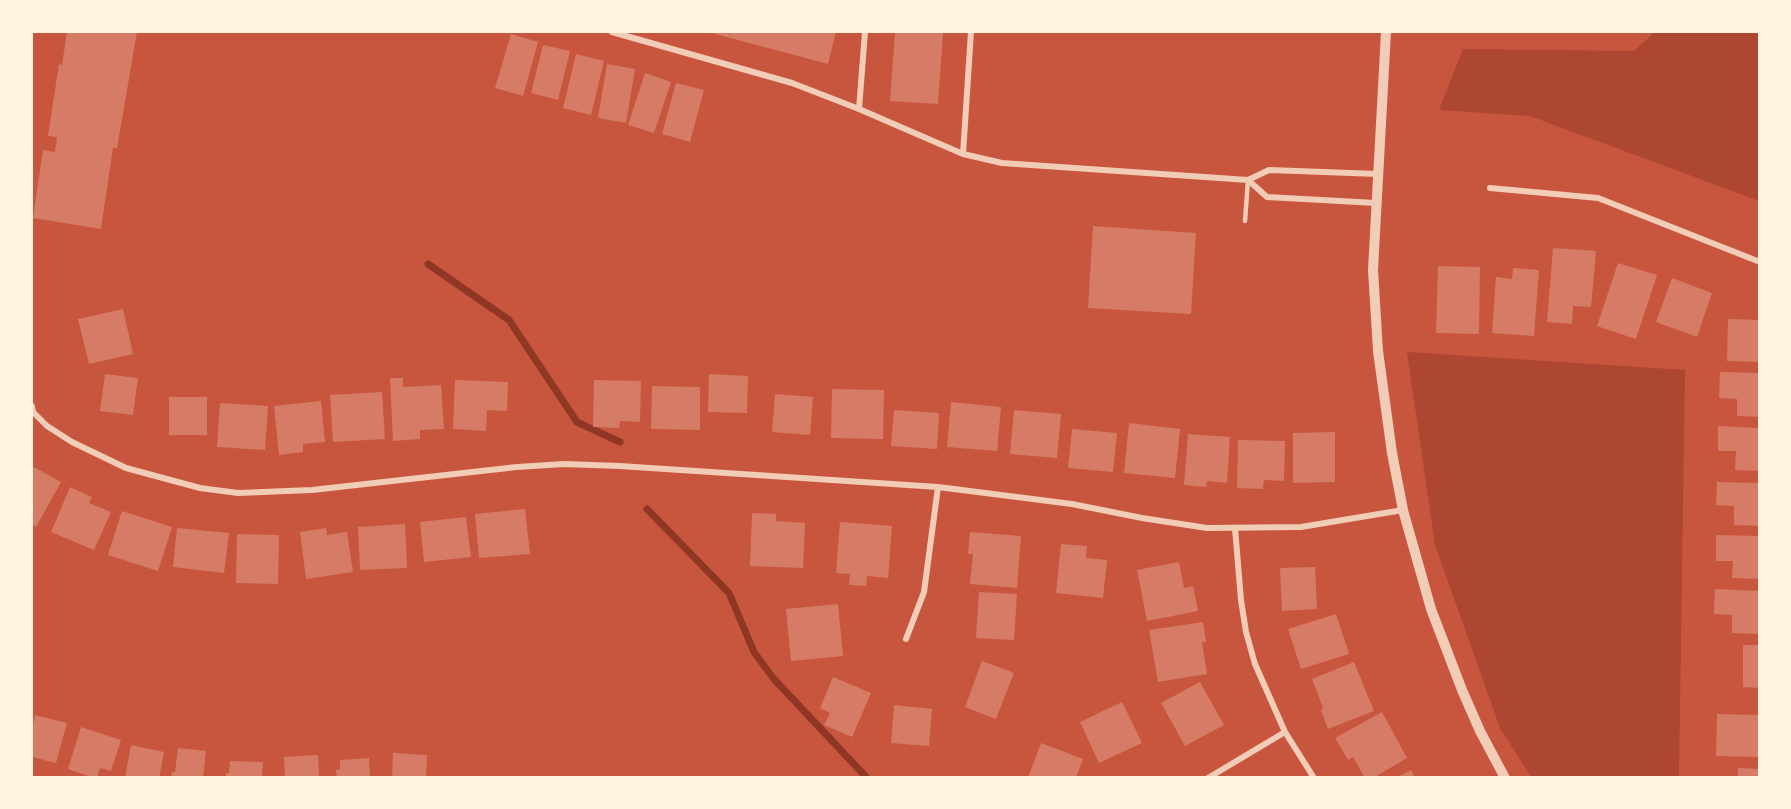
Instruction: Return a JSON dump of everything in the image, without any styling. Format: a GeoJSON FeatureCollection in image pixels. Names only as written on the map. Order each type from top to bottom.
{"type":"FeatureCollection","features":[{"type":"Feature","properties":{"kind":"street"},"geometry":{"type":"LineString","coordinates":[[612,32],[792,83],[860,109],[963,154],[1002,163],[1248,180],[1269,171],[1378,174]]}},
{"type":"Feature","properties":{"kind":"street"},"geometry":{"type":"LineString","coordinates":[[860,109],[865,32]]}},
{"type":"Feature","properties":{"kind":"street"},"geometry":{"type":"LineString","coordinates":[[963,154],[971,32]]}},
{"type":"Feature","properties":{"kind":"street"},"geometry":{"type":"LineString","coordinates":[[1386,32],[1373,270],[1374,311],[1382,391],[1403,510],[1431,609],[1480,731],[1505,777]]}},
{"type":"Feature","properties":{"kind":"street"},"geometry":{"type":"LineString","coordinates":[[1248,180],[1268,196],[1376,203]]}},
{"type":"Feature","properties":{"kind":"street"},"geometry":{"type":"LineString","coordinates":[[1490,188],[1598,198],[1760,262]]}},
{"type":"Feature","properties":{"kind":"street"},"geometry":{"type":"LineString","coordinates":[[32,406],[33,412],[47,426],[72,442],[126,468],[200,488],[238,493],[312,490],[517,467],[564,464],[938,487],[1072,504],[1207,528],[1301,528],[1403,510]]}},
{"type":"Feature","properties":{"kind":"street"},"geometry":{"type":"LineString","coordinates":[[906,639],[924,592],[938,487]]}},
{"type":"Feature","properties":{"kind":"street"},"geometry":{"type":"LineString","coordinates":[[1234,528],[1246,632],[1255,664],[1285,732],[1314,777]]}},
{"type":"Feature","properties":{"kind":"street"},"geometry":{"type":"LineString","coordinates":[[1209,777],[1285,732]]}},
{"type":"Feature","properties":{"kind":"lane"},"geometry":{"type":"LineString","coordinates":[[1245,221],[1248,180]]}},
{"type":"Feature","properties":{"kind":"shaded area"},"geometry":{"type":"Polygon","coordinates":[[[1655,32],[1759,32],[1759,201],[1530,116],[1439,110],[1463,49],[1634,51],[1655,32]]]}},
{"type":"Feature","properties":{"kind":"shaded area"},"geometry":{"type":"Polygon","coordinates":[[[1407,352],[1685,370],[1679,777],[1531,777],[1500,728],[1435,545],[1407,352]]]}},
{"type":"Feature","properties":{"kind":"building"},"geometry":{"type":"Polygon","coordinates":[[[67,32],[137,32],[117,148],[113,148],[101,229],[33,218],[43,150],[55,152],[57,137],[48,136],[59,64],[62,65],[67,32]]]}},
{"type":"Feature","properties":{"kind":"building"},"geometry":{"type":"Polygon","coordinates":[[[708,32],[836,32],[828,64],[708,32]]]}},
{"type":"Feature","properties":{"kind":"building"},"geometry":{"type":"Polygon","coordinates":[[[895,32],[943,32],[938,104],[890,101],[895,32]]]}},
{"type":"Feature","properties":{"kind":"building"},"geometry":{"type":"Polygon","coordinates":[[[511,34],[538,42],[523,96],[495,88],[511,34]]]}},
{"type":"Feature","properties":{"kind":"building"},"geometry":{"type":"Polygon","coordinates":[[[543,45],[570,51],[558,100],[531,93],[543,45]]]}},
{"type":"Feature","properties":{"kind":"building"},"geometry":{"type":"Polygon","coordinates":[[[576,54],[604,61],[591,115],[563,108],[576,54]]]}},
{"type":"Feature","properties":{"kind":"building"},"geometry":{"type":"Polygon","coordinates":[[[607,64],[635,69],[626,123],[598,118],[607,64]]]}},
{"type":"Feature","properties":{"kind":"building"},"geometry":{"type":"Polygon","coordinates":[[[645,73],[671,82],[654,133],[628,125],[645,73]]]}},
{"type":"Feature","properties":{"kind":"building"},"geometry":{"type":"Polygon","coordinates":[[[676,83],[704,90],[690,142],[662,134],[676,83]]]}},
{"type":"Feature","properties":{"kind":"building"},"geometry":{"type":"Polygon","coordinates":[[[1093,226],[1196,233],[1191,314],[1088,308],[1093,226]]]}},
{"type":"Feature","properties":{"kind":"building"},"geometry":{"type":"Polygon","coordinates":[[[1553,248],[1596,251],[1591,307],[1573,306],[1572,324],[1547,322],[1553,248]]]}},
{"type":"Feature","properties":{"kind":"building"},"geometry":{"type":"Polygon","coordinates":[[[1618,263],[1657,275],[1636,339],[1597,326],[1618,263]]]}},
{"type":"Feature","properties":{"kind":"building"},"geometry":{"type":"Polygon","coordinates":[[[1438,266],[1480,267],[1479,334],[1436,333],[1438,266]]]}},
{"type":"Feature","properties":{"kind":"building"},"geometry":{"type":"Polygon","coordinates":[[[1513,268],[1539,270],[1534,336],[1492,333],[1496,277],[1512,279],[1513,268]]]}},
{"type":"Feature","properties":{"kind":"building"},"geometry":{"type":"Polygon","coordinates":[[[1672,278],[1712,293],[1697,337],[1656,322],[1672,278]]]}},
{"type":"Feature","properties":{"kind":"building"},"geometry":{"type":"Polygon","coordinates":[[[123,309],[133,354],[89,364],[78,319],[123,309]]]}},
{"type":"Feature","properties":{"kind":"building"},"geometry":{"type":"Polygon","coordinates":[[[1728,319],[1760,320],[1760,362],[1727,361],[1728,319]]]}},
{"type":"Feature","properties":{"kind":"building"},"geometry":{"type":"Polygon","coordinates":[[[1720,372],[1760,373],[1760,417],[1737,416],[1737,399],[1719,398],[1720,372]]]}},
{"type":"Feature","properties":{"kind":"building"},"geometry":{"type":"Polygon","coordinates":[[[105,374],[138,378],[133,415],[100,411],[105,374]]]}},
{"type":"Feature","properties":{"kind":"building"},"geometry":{"type":"Polygon","coordinates":[[[709,374],[748,376],[747,413],[708,412],[709,374]]]}},
{"type":"Feature","properties":{"kind":"building"},"geometry":{"type":"Polygon","coordinates":[[[390,378],[403,378],[403,387],[441,385],[444,429],[420,430],[420,439],[393,441],[390,378]]]}},
{"type":"Feature","properties":{"kind":"building"},"geometry":{"type":"Polygon","coordinates":[[[455,380],[508,382],[507,411],[487,410],[486,431],[453,429],[455,380]]]}},
{"type":"Feature","properties":{"kind":"building"},"geometry":{"type":"Polygon","coordinates":[[[594,380],[641,381],[640,422],[620,421],[619,428],[593,427],[594,380]]]}},
{"type":"Feature","properties":{"kind":"building"},"geometry":{"type":"Polygon","coordinates":[[[652,386],[700,387],[700,430],[651,429],[652,386]]]}},
{"type":"Feature","properties":{"kind":"building"},"geometry":{"type":"Polygon","coordinates":[[[832,389],[884,390],[883,439],[831,438],[832,389]]]}},
{"type":"Feature","properties":{"kind":"building"},"geometry":{"type":"Polygon","coordinates":[[[382,392],[385,439],[333,442],[330,395],[382,392]]]}},
{"type":"Feature","properties":{"kind":"building"},"geometry":{"type":"Polygon","coordinates":[[[775,394],[813,397],[810,435],[772,432],[775,394]]]}},
{"type":"Feature","properties":{"kind":"building"},"geometry":{"type":"Polygon","coordinates":[[[169,397],[207,397],[207,435],[169,435],[169,397]]]}},
{"type":"Feature","properties":{"kind":"building"},"geometry":{"type":"Polygon","coordinates":[[[321,401],[325,442],[303,444],[303,452],[279,455],[274,406],[321,401]]]}},
{"type":"Feature","properties":{"kind":"building"},"geometry":{"type":"Polygon","coordinates":[[[951,402],[1001,407],[997,451],[947,447],[951,402]]]}},
{"type":"Feature","properties":{"kind":"building"},"geometry":{"type":"Polygon","coordinates":[[[220,403],[268,406],[265,450],[217,447],[220,403]]]}},
{"type":"Feature","properties":{"kind":"building"},"geometry":{"type":"Polygon","coordinates":[[[894,410],[939,413],[937,449],[891,446],[894,410]]]}},
{"type":"Feature","properties":{"kind":"building"},"geometry":{"type":"Polygon","coordinates":[[[1014,410],[1061,414],[1057,458],[1010,454],[1014,410]]]}},
{"type":"Feature","properties":{"kind":"building"},"geometry":{"type":"Polygon","coordinates":[[[1129,423],[1180,429],[1175,478],[1124,473],[1129,423]]]}},
{"type":"Feature","properties":{"kind":"building"},"geometry":{"type":"Polygon","coordinates":[[[1718,426],[1760,428],[1760,471],[1735,470],[1736,451],[1718,451],[1718,426]]]}},
{"type":"Feature","properties":{"kind":"building"},"geometry":{"type":"Polygon","coordinates":[[[1072,429],[1117,433],[1113,472],[1068,468],[1072,429]]]}},
{"type":"Feature","properties":{"kind":"building"},"geometry":{"type":"Polygon","coordinates":[[[1335,432],[1335,482],[1293,483],[1293,433],[1335,432]]]}},
{"type":"Feature","properties":{"kind":"building"},"geometry":{"type":"Polygon","coordinates":[[[1188,434],[1230,437],[1227,483],[1207,481],[1206,487],[1184,485],[1188,434]]]}},
{"type":"Feature","properties":{"kind":"building"},"geometry":{"type":"Polygon","coordinates":[[[1238,440],[1285,441],[1284,481],[1264,480],[1263,489],[1237,488],[1238,440]]]}},
{"type":"Feature","properties":{"kind":"building"},"geometry":{"type":"Polygon","coordinates":[[[32,466],[61,482],[36,527],[32,524],[32,466]]]}},
{"type":"Feature","properties":{"kind":"building"},"geometry":{"type":"Polygon","coordinates":[[[1717,482],[1760,483],[1760,526],[1734,525],[1734,506],[1716,505],[1717,482]]]}},
{"type":"Feature","properties":{"kind":"building"},"geometry":{"type":"Polygon","coordinates":[[[70,487],[92,497],[89,503],[111,512],[94,550],[51,532],[70,487]]]}},
{"type":"Feature","properties":{"kind":"building"},"geometry":{"type":"Polygon","coordinates":[[[525,509],[530,554],[479,558],[475,514],[525,509]]]}},
{"type":"Feature","properties":{"kind":"building"},"geometry":{"type":"Polygon","coordinates":[[[122,511],[172,527],[158,571],[108,555],[122,511]]]}},
{"type":"Feature","properties":{"kind":"building"},"geometry":{"type":"Polygon","coordinates":[[[752,513],[776,514],[776,521],[805,523],[803,568],[750,566],[752,513]]]}},
{"type":"Feature","properties":{"kind":"building"},"geometry":{"type":"Polygon","coordinates":[[[466,517],[471,557],[424,562],[420,522],[466,517]]]}},
{"type":"Feature","properties":{"kind":"building"},"geometry":{"type":"Polygon","coordinates":[[[840,522],[892,526],[888,578],[867,576],[866,586],[849,585],[850,574],[836,573],[840,522]]]}},
{"type":"Feature","properties":{"kind":"building"},"geometry":{"type":"Polygon","coordinates":[[[405,524],[407,568],[360,570],[358,527],[405,524]]]}},
{"type":"Feature","properties":{"kind":"building"},"geometry":{"type":"Polygon","coordinates":[[[177,528],[229,533],[224,573],[173,567],[177,528]]]}},
{"type":"Feature","properties":{"kind":"building"},"geometry":{"type":"Polygon","coordinates":[[[326,528],[327,535],[347,532],[353,572],[306,579],[300,532],[326,528]]]}},
{"type":"Feature","properties":{"kind":"building"},"geometry":{"type":"Polygon","coordinates":[[[970,532],[1021,536],[1017,588],[970,584],[973,554],[968,554],[970,532]]]}},
{"type":"Feature","properties":{"kind":"building"},"geometry":{"type":"Polygon","coordinates":[[[237,534],[279,535],[278,584],[236,583],[237,534]]]}},
{"type":"Feature","properties":{"kind":"building"},"geometry":{"type":"Polygon","coordinates":[[[1716,535],[1760,536],[1760,579],[1732,578],[1733,561],[1716,561],[1716,535]]]}},
{"type":"Feature","properties":{"kind":"building"},"geometry":{"type":"Polygon","coordinates":[[[1061,544],[1087,546],[1086,558],[1107,560],[1103,598],[1056,593],[1061,544]]]}},
{"type":"Feature","properties":{"kind":"building"},"geometry":{"type":"Polygon","coordinates":[[[1179,562],[1184,588],[1193,586],[1198,611],[1147,621],[1137,570],[1179,562]]]}},
{"type":"Feature","properties":{"kind":"building"},"geometry":{"type":"Polygon","coordinates":[[[1315,567],[1317,609],[1282,611],[1280,568],[1315,567]]]}},
{"type":"Feature","properties":{"kind":"building"},"geometry":{"type":"Polygon","coordinates":[[[1715,589],[1760,591],[1760,634],[1732,633],[1732,615],[1714,614],[1715,589]]]}},
{"type":"Feature","properties":{"kind":"building"},"geometry":{"type":"Polygon","coordinates":[[[979,592],[1017,594],[1014,640],[976,638],[979,592]]]}},
{"type":"Feature","properties":{"kind":"building"},"geometry":{"type":"Polygon","coordinates":[[[838,604],[843,656],[791,661],[786,609],[838,604]]]}},
{"type":"Feature","properties":{"kind":"building"},"geometry":{"type":"Polygon","coordinates":[[[1336,614],[1349,654],[1301,669],[1288,629],[1336,614]]]}},
{"type":"Feature","properties":{"kind":"building"},"geometry":{"type":"Polygon","coordinates":[[[1203,622],[1206,642],[1202,642],[1207,674],[1158,682],[1149,630],[1203,622]]]}},
{"type":"Feature","properties":{"kind":"building"},"geometry":{"type":"Polygon","coordinates":[[[1743,645],[1760,645],[1760,688],[1743,687],[1743,645]]]}},
{"type":"Feature","properties":{"kind":"building"},"geometry":{"type":"Polygon","coordinates":[[[982,661],[1014,673],[996,719],[965,707],[982,661]]]}},
{"type":"Feature","properties":{"kind":"building"},"geometry":{"type":"Polygon","coordinates":[[[1354,662],[1374,711],[1328,729],[1312,679],[1354,662]]]}},
{"type":"Feature","properties":{"kind":"building"},"geometry":{"type":"Polygon","coordinates":[[[833,677],[871,693],[852,737],[824,725],[830,713],[820,708],[833,677]]]}},
{"type":"Feature","properties":{"kind":"building"},"geometry":{"type":"Polygon","coordinates":[[[1200,682],[1224,725],[1185,746],[1161,703],[1200,682]]]}},
{"type":"Feature","properties":{"kind":"building"},"geometry":{"type":"Polygon","coordinates":[[[1122,702],[1142,743],[1099,763],[1080,722],[1122,702]]]}},
{"type":"Feature","properties":{"kind":"building"},"geometry":{"type":"Polygon","coordinates":[[[894,705],[932,709],[929,746],[891,743],[894,705]]]}},
{"type":"Feature","properties":{"kind":"building"},"geometry":{"type":"Polygon","coordinates":[[[1382,712],[1407,758],[1373,778],[1365,778],[1353,757],[1348,760],[1335,738],[1382,712]]]}},
{"type":"Feature","properties":{"kind":"building"},"geometry":{"type":"Polygon","coordinates":[[[1717,714],[1760,715],[1760,757],[1716,756],[1717,714]]]}},
{"type":"Feature","properties":{"kind":"building"},"geometry":{"type":"Polygon","coordinates":[[[35,715],[67,723],[56,763],[32,757],[32,731],[35,715]]]}},
{"type":"Feature","properties":{"kind":"building"},"geometry":{"type":"Polygon","coordinates":[[[81,727],[121,740],[111,771],[100,768],[97,778],[68,769],[81,727]]]}},
{"type":"Feature","properties":{"kind":"building"},"geometry":{"type":"Polygon","coordinates":[[[1041,743],[1083,759],[1076,778],[1028,778],[1041,743]]]}},
{"type":"Feature","properties":{"kind":"building"},"geometry":{"type":"Polygon","coordinates":[[[131,745],[164,752],[159,778],[125,778],[131,745]]]}},
{"type":"Feature","properties":{"kind":"building"},"geometry":{"type":"Polygon","coordinates":[[[178,748],[206,751],[203,778],[171,778],[172,772],[175,772],[178,748]]]}},
{"type":"Feature","properties":{"kind":"building"},"geometry":{"type":"Polygon","coordinates":[[[393,753],[427,755],[426,778],[392,778],[393,753]]]}},
{"type":"Feature","properties":{"kind":"building"},"geometry":{"type":"Polygon","coordinates":[[[318,755],[319,778],[285,778],[284,757],[318,755]]]}},
{"type":"Feature","properties":{"kind":"building"},"geometry":{"type":"Polygon","coordinates":[[[369,758],[370,778],[337,778],[336,770],[340,769],[340,760],[369,758]]]}},
{"type":"Feature","properties":{"kind":"building"},"geometry":{"type":"Polygon","coordinates":[[[230,761],[263,762],[262,778],[226,778],[230,761]]]}},
{"type":"Feature","properties":{"kind":"building"},"geometry":{"type":"Polygon","coordinates":[[[1738,768],[1760,769],[1760,778],[1738,778],[1738,768]]]}},
{"type":"Feature","properties":{"kind":"building"},"geometry":{"type":"Polygon","coordinates":[[[1411,770],[1415,778],[1396,778],[1411,770]]]}},
{"type":"Feature","properties":{"kind":"waterway"},"geometry":{"type":"LineString","coordinates":[[428,264],[509,320],[577,422],[620,442]]}},
{"type":"Feature","properties":{"kind":"waterway"},"geometry":{"type":"LineString","coordinates":[[647,509],[729,593],[754,652],[773,678],[867,778]]}}]}
